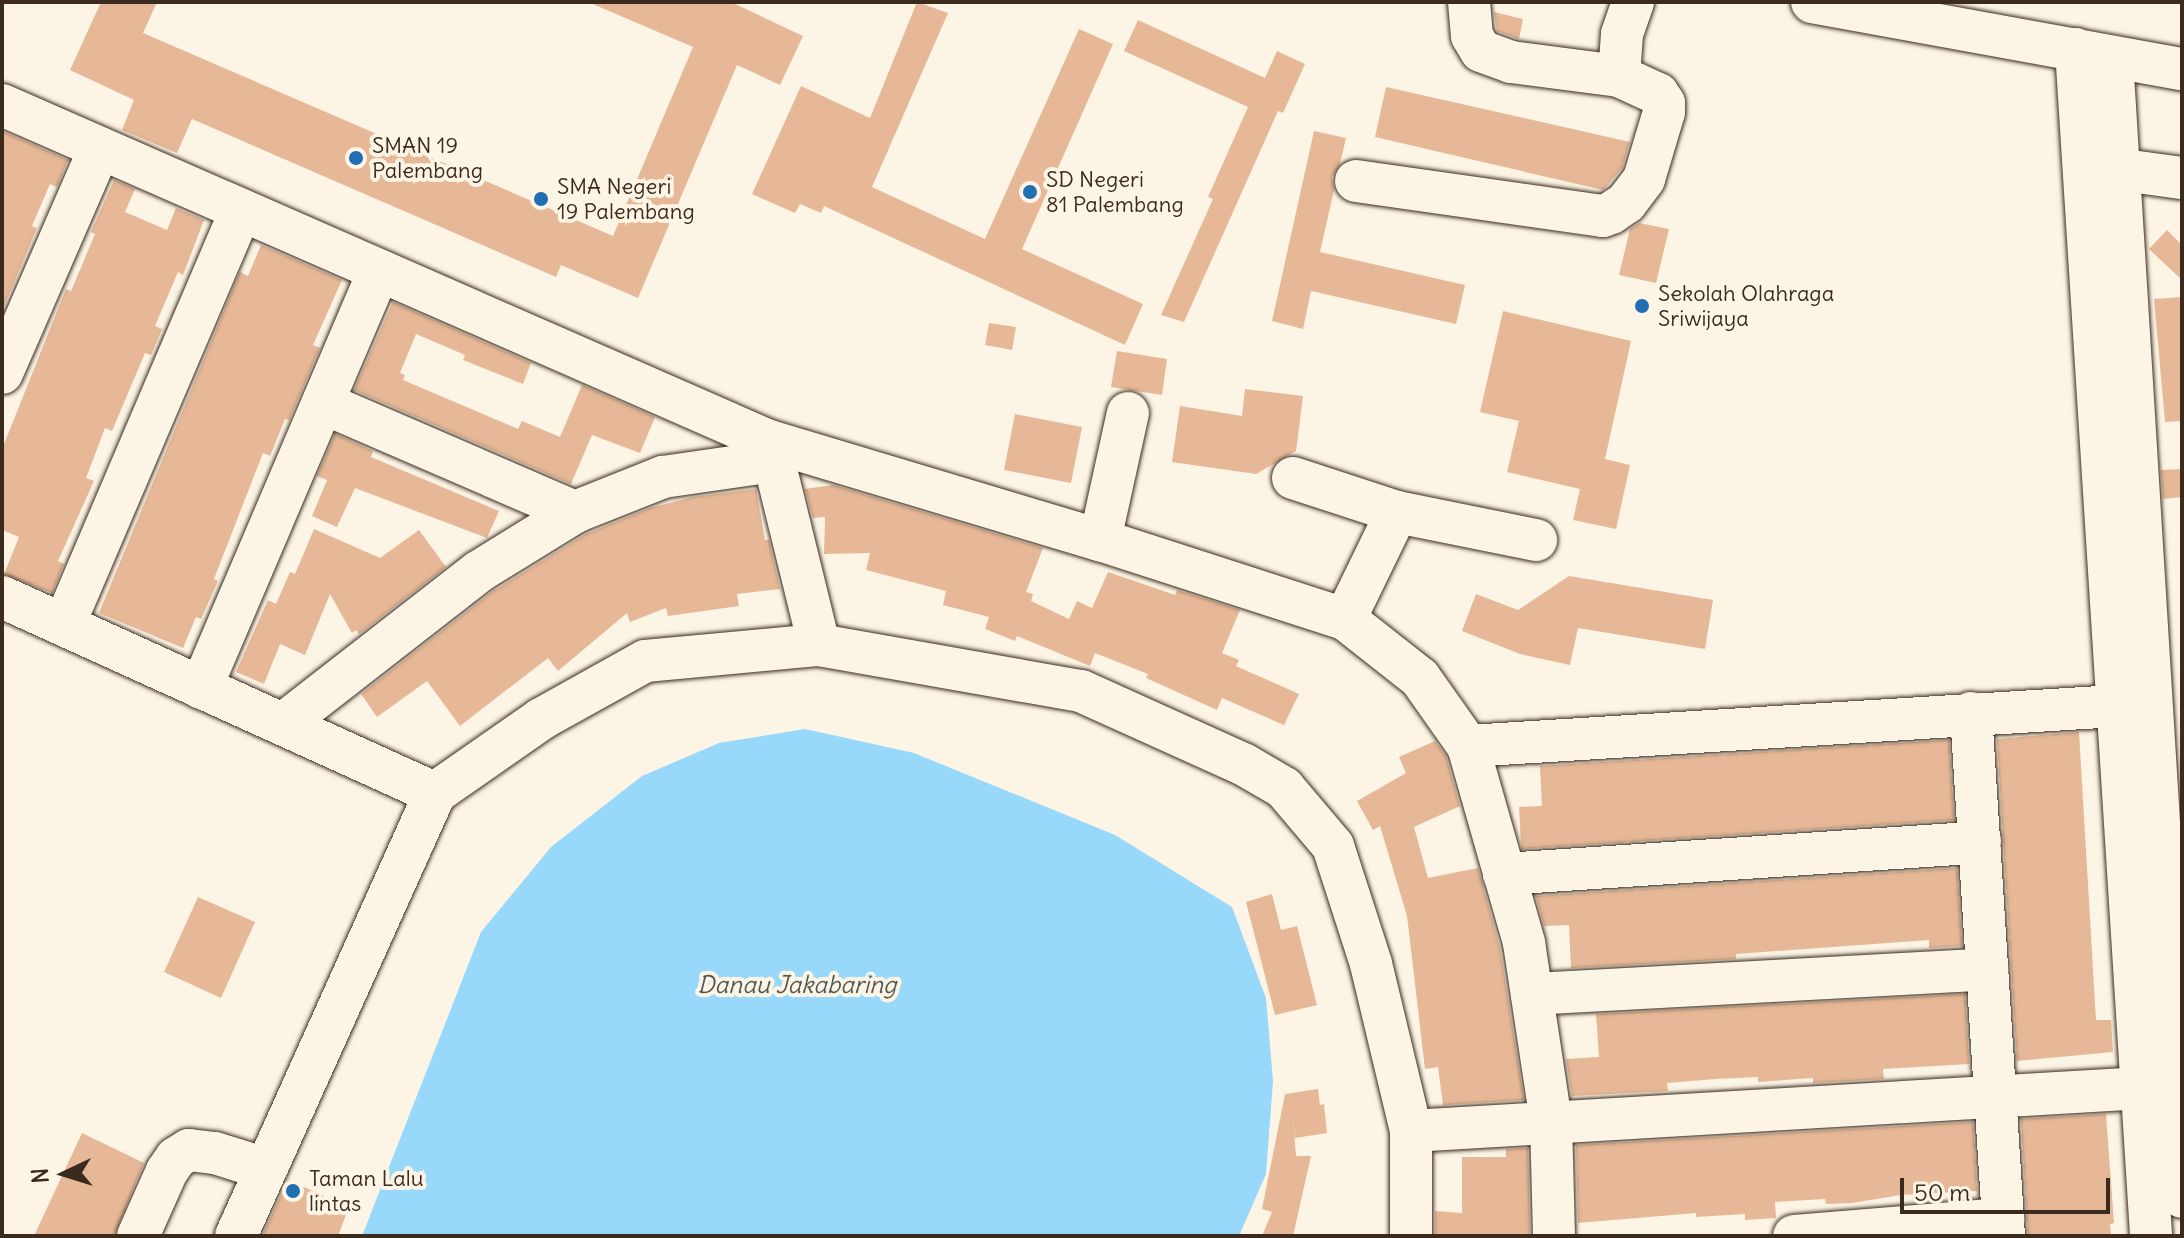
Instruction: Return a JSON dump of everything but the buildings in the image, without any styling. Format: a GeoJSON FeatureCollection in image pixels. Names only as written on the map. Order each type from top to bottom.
{"type":"FeatureCollection","features":[{"type":"Feature","properties":{"kind":"street"},"geometry":{"type":"LineString","coordinates":[[1356,181],[1603,216],[1626,203],[1644,179],[1664,112],[1664,103],[1658,94],[1619,76],[1511,62],[1481,51],[1472,36],[1469,2]]}},
{"type":"Feature","properties":{"kind":"street"},"geometry":{"type":"LineString","coordinates":[[1619,76],[1622,34],[1633,2]]}},
{"type":"Feature","properties":{"kind":"street"},"geometry":{"type":"LineString","coordinates":[[1812,2],[1963,14],[2094,53],[2182,69]]}},
{"type":"Feature","properties":{"kind":"street"},"geometry":{"type":"LineString","coordinates":[[2094,53],[2116,169],[2149,702],[2167,1083],[2182,1197]]}},
{"type":"Feature","properties":{"kind":"street"},"geometry":{"type":"LineString","coordinates":[[2094,53],[2149,702]]}},
{"type":"Feature","properties":{"kind":"street"},"geometry":{"type":"LineString","coordinates":[[2,105],[379,270],[771,451],[1100,540],[1345,619],[1420,678],[1468,746],[1524,943],[1551,1121],[1554,1236]]}},
{"type":"Feature","properties":{"kind":"street"},"geometry":{"type":"LineString","coordinates":[[2,373],[100,148]]}},
{"type":"Feature","properties":{"kind":"street"},"geometry":{"type":"LineString","coordinates":[[2116,169],[2182,178]]}},
{"type":"Feature","properties":{"kind":"street"},"geometry":{"type":"LineString","coordinates":[[64,625],[241,210]]}},
{"type":"Feature","properties":{"kind":"street"},"geometry":{"type":"LineString","coordinates":[[201,688],[379,270]]}},
{"type":"Feature","properties":{"kind":"street"},"geometry":{"type":"LineString","coordinates":[[323,403],[575,512]]}},
{"type":"Feature","properties":{"kind":"street"},"geometry":{"type":"LineString","coordinates":[[1100,540],[1128,413]]}},
{"type":"Feature","properties":{"kind":"street"},"geometry":{"type":"LineString","coordinates":[[283,724],[478,572],[575,512],[663,477],[771,451]]}},
{"type":"Feature","properties":{"kind":"street"},"geometry":{"type":"LineString","coordinates":[[771,451],[819,645]]}},
{"type":"Feature","properties":{"kind":"street"},"geometry":{"type":"LineString","coordinates":[[1293,478],[1397,512],[1536,540]]}},
{"type":"Feature","properties":{"kind":"street"},"geometry":{"type":"LineString","coordinates":[[1345,619],[1397,512]]}},
{"type":"Feature","properties":{"kind":"street"},"geometry":{"type":"LineString","coordinates":[[2,597],[435,793]]}},
{"type":"Feature","properties":{"kind":"street"},"geometry":{"type":"LineString","coordinates":[[236,1236],[435,793],[541,719],[645,661],[819,645],[1081,691],[1243,764],[1284,788],[1333,846],[1371,964],[1411,1131],[1411,1236]]}},
{"type":"Feature","properties":{"kind":"street"},"geometry":{"type":"LineString","coordinates":[[1468,746],[2149,702]]}},
{"type":"Feature","properties":{"kind":"street"},"geometry":{"type":"LineString","coordinates":[[1794,1236],[2003,1228],[1971,713]]}},
{"type":"Feature","properties":{"kind":"street"},"geometry":{"type":"LineString","coordinates":[[1504,874],[1980,842]]}},
{"type":"Feature","properties":{"kind":"street"},"geometry":{"type":"LineString","coordinates":[[1532,994],[1987,969]]}},
{"type":"Feature","properties":{"kind":"street"},"geometry":{"type":"LineString","coordinates":[[1411,1131],[2167,1083]]}},
{"type":"Feature","properties":{"kind":"street"},"geometry":{"type":"LineString","coordinates":[[2151,1236],[2167,1083]]}},
{"type":"Feature","properties":{"kind":"street"},"geometry":{"type":"LineString","coordinates":[[138,1236],[167,1171],[176,1158],[189,1150],[215,1153],[266,1169]]}},
{"type":"Feature","properties":{"kind":"water","name":"Danau Jakabaring"},"geometry":{"type":"Polygon","coordinates":[[[805,729],[914,753],[1115,835],[1232,907],[1266,998],[1273,1081],[1266,1174],[1239,1236],[362,1236],[481,932],[551,847],[642,776],[719,743],[805,729]]]}},
{"type":"Feature","properties":{"kind":"place","name":"SMAN 19 Palembang"},"geometry":{"type":"Point","coordinates":[356,158]}},
{"type":"Feature","properties":{"kind":"place","name":"SD Negeri 81 Palembang"},"geometry":{"type":"Point","coordinates":[1030,192]}},
{"type":"Feature","properties":{"kind":"place","name":"SMA Negeri 19 Palembang"},"geometry":{"type":"Point","coordinates":[541,199]}},
{"type":"Feature","properties":{"kind":"place","name":"Sekolah Olahraga Sriwijaya"},"geometry":{"type":"Point","coordinates":[1642,306]}},
{"type":"Feature","properties":{"kind":"place","name":"Taman Lalu lintas"},"geometry":{"type":"Point","coordinates":[293,1191]}}]}
